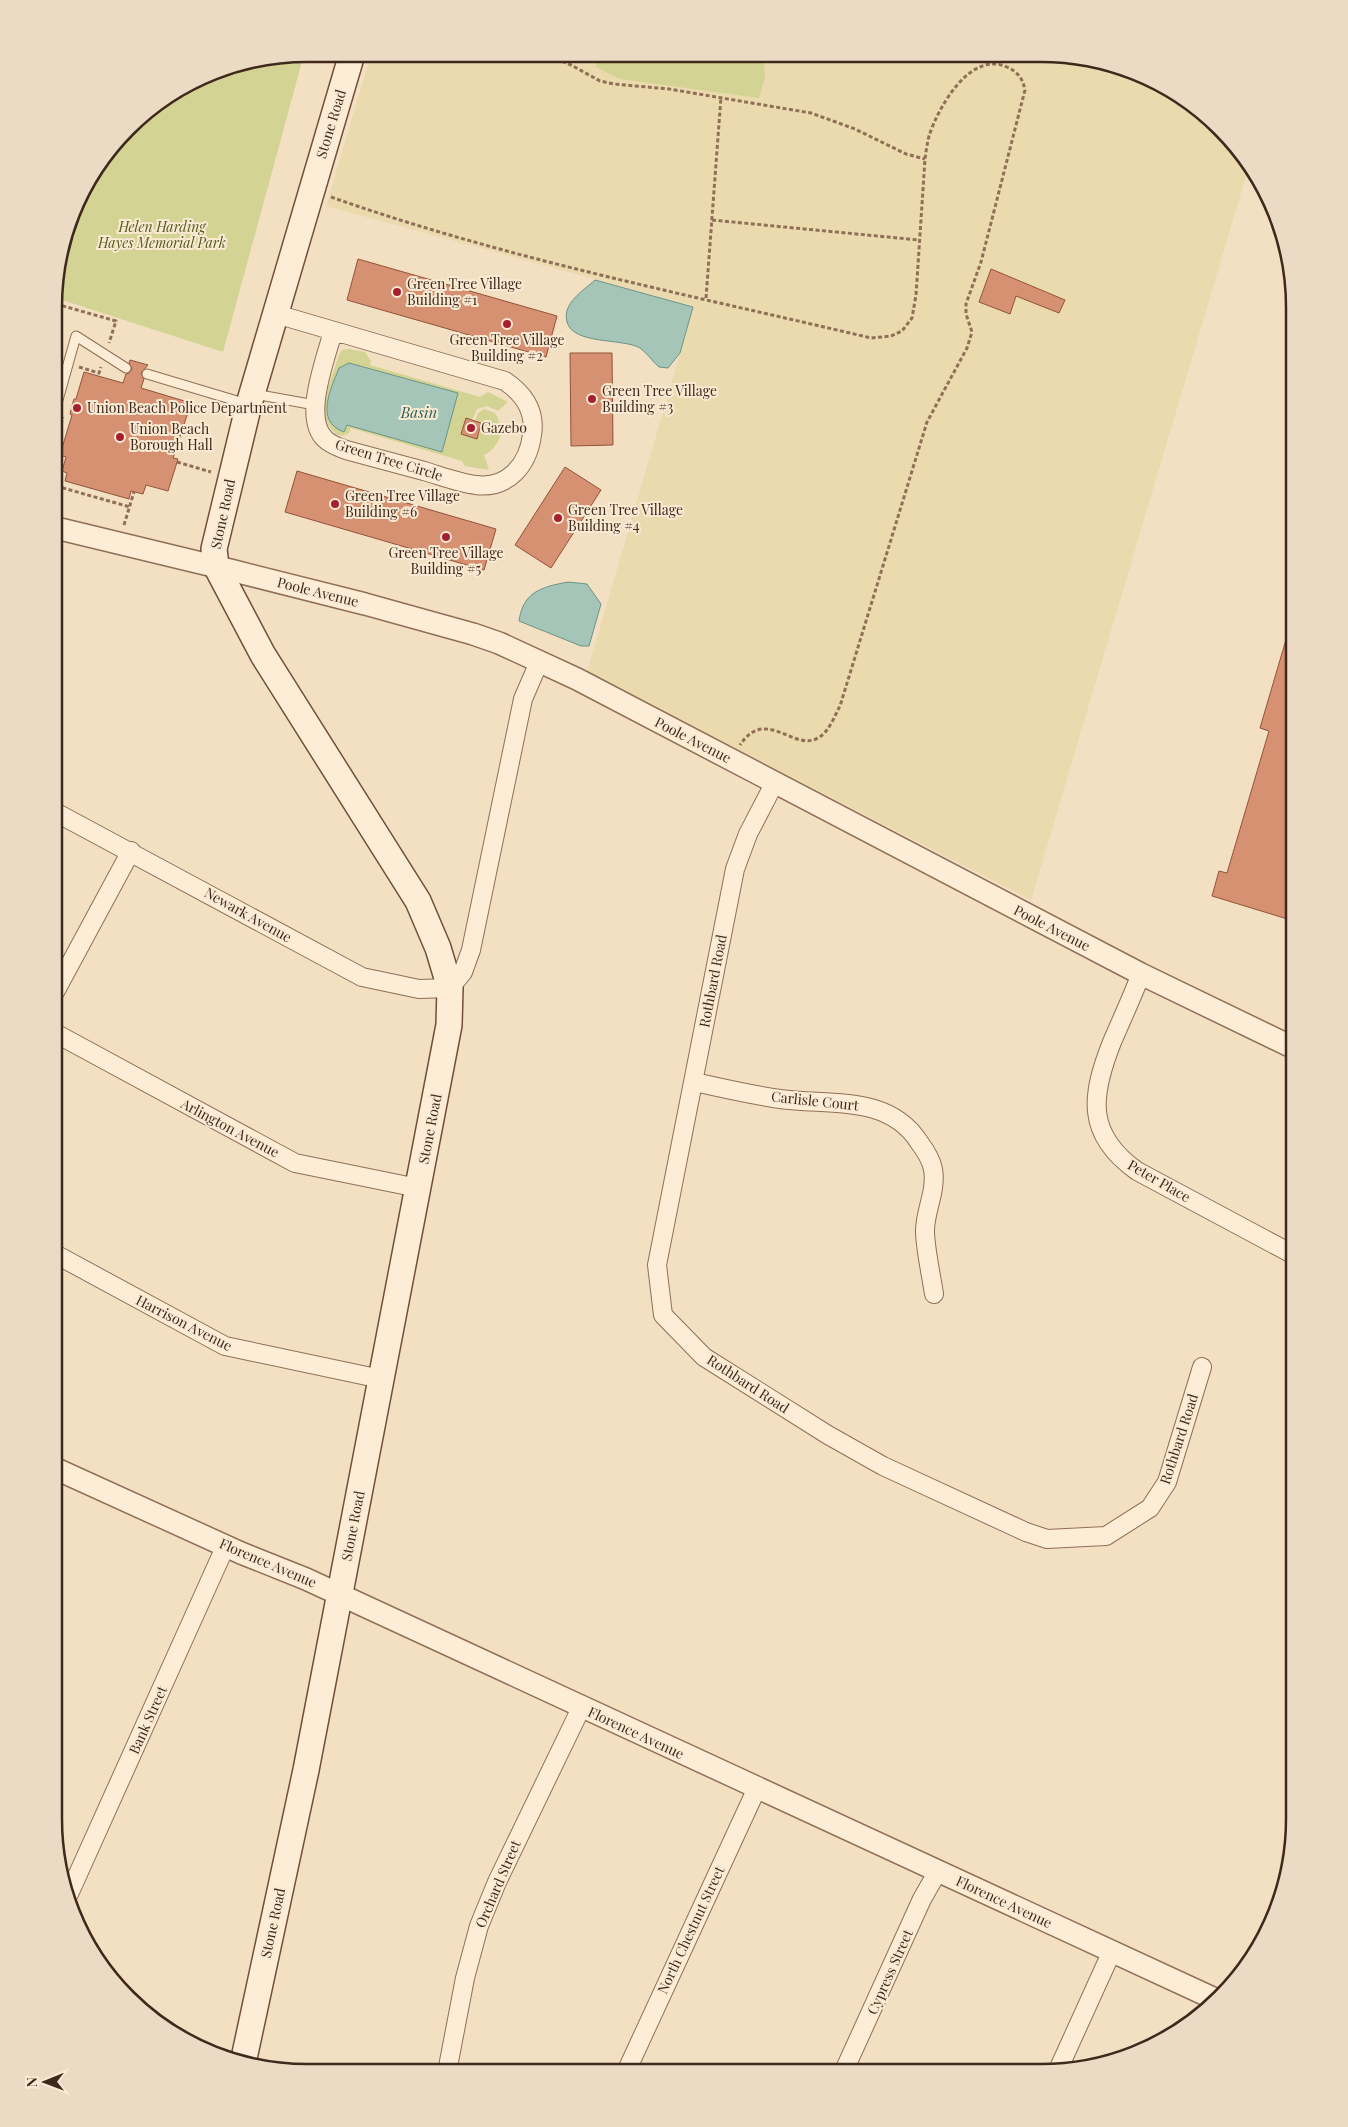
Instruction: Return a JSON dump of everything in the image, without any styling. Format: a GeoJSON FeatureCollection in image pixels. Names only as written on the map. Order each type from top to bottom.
{"type":"FeatureCollection","features":[{"type":"Feature","properties":{"kind":"main road","name":"Stone Road"},"geometry":{"type":"LineString","coordinates":[[244,2056],[306,1770],[449,1025],[450,988],[438,948],[418,901],[263,655],[216,566],[214,549],[251,399],[350,62]]}},
{"type":"Feature","properties":{"kind":"street","name":"Green Tree Circle"},"geometry":{"type":"LineString","coordinates":[[276,314],[505,380],[516,388],[530,409],[533,422],[530,448],[521,467],[508,479],[486,486],[474,485],[335,445],[326,440],[316,426],[315,405],[334,331]]}},
{"type":"Feature","properties":{"kind":"street","name":"Poole Avenue"},"geometry":{"type":"LineString","coordinates":[[62,529],[365,604],[474,634],[499,643],[577,679],[1141,974],[1286,1044]]}},
{"type":"Feature","properties":{"kind":"street"},"geometry":{"type":"LineString","coordinates":[[450,988],[463,972],[471,950],[523,698],[538,662]]}},
{"type":"Feature","properties":{"kind":"street","name":"Rothbard Road"},"geometry":{"type":"LineString","coordinates":[[775,782],[748,834],[736,869],[657,1265],[663,1316],[704,1357],[828,1435],[883,1466],[1026,1532],[1047,1539],[1106,1536],[1150,1508],[1167,1482],[1202,1367]]}},
{"type":"Feature","properties":{"kind":"street","name":"Newark Avenue"},"geometry":{"type":"LineString","coordinates":[[62,816],[131,851],[362,977],[419,989],[450,988]]}},
{"type":"Feature","properties":{"kind":"street"},"geometry":{"type":"LineString","coordinates":[[62,979],[131,851]]}},
{"type":"Feature","properties":{"kind":"street","name":"Peter Place"},"geometry":{"type":"LineString","coordinates":[[1141,974],[1100,1072],[1096,1094],[1097,1113],[1102,1133],[1111,1148],[1124,1161],[1137,1170],[1286,1251]]}},
{"type":"Feature","properties":{"kind":"street","name":"Arlington Avenue"},"geometry":{"type":"LineString","coordinates":[[62,1037],[295,1163],[418,1188]]}},
{"type":"Feature","properties":{"kind":"street","name":"Carlisle Court"},"geometry":{"type":"LineString","coordinates":[[694,1082],[780,1099],[853,1104],[874,1108],[891,1115],[905,1125],[923,1148],[933,1168],[932,1197],[925,1232],[934,1294]]}},
{"type":"Feature","properties":{"kind":"street","name":"Harrison Avenue"},"geometry":{"type":"LineString","coordinates":[[62,1258],[225,1346],[381,1379]]}},
{"type":"Feature","properties":{"kind":"street","name":"Florence Avenue"},"geometry":{"type":"LineString","coordinates":[[62,1472],[340,1595],[581,1708],[1210,1997]]}},
{"type":"Feature","properties":{"kind":"street","name":"Bank Street"},"geometry":{"type":"LineString","coordinates":[[72,1887],[226,1546]]}},
{"type":"Feature","properties":{"kind":"street","name":"Orchard Street"},"geometry":{"type":"LineString","coordinates":[[449,2064],[465,1978],[479,1926],[497,1882],[581,1708]]}},
{"type":"Feature","properties":{"kind":"street","name":"North Chestnut Street"},"geometry":{"type":"LineString","coordinates":[[630,2064],[757,1788]]}},
{"type":"Feature","properties":{"kind":"street","name":"Cypress Street"},"geometry":{"type":"LineString","coordinates":[[847,2064],[922,1899],[938,1871]]}},
{"type":"Feature","properties":{"kind":"street"},"geometry":{"type":"LineString","coordinates":[[1061,2064],[1112,1951]]}},
{"type":"Feature","properties":{"kind":"lane"},"geometry":{"type":"LineString","coordinates":[[62,386],[76,336],[126,368]]}},
{"type":"Feature","properties":{"kind":"lane"},"geometry":{"type":"LineString","coordinates":[[147,374],[251,399],[315,405]]}},
{"type":"Feature","properties":{"kind":"path"},"geometry":{"type":"LineString","coordinates":[[564,62],[600,81],[614,84],[646,85],[811,113],[855,129],[906,154],[925,160]]}},
{"type":"Feature","properties":{"kind":"path"},"geometry":{"type":"LineString","coordinates":[[312,190],[392,219],[459,239],[871,338],[891,336],[902,331],[912,318],[916,295],[925,160],[928,138],[939,112],[959,83],[979,66],[989,64],[1003,66],[1013,70],[1023,79],[1025,90],[981,262],[966,304],[966,314],[972,332],[967,348],[928,422],[840,706],[828,729],[818,738],[806,741],[773,728],[764,729],[754,732],[743,741],[731,759]]}},
{"type":"Feature","properties":{"kind":"path"},"geometry":{"type":"LineString","coordinates":[[706,298],[721,97]]}},
{"type":"Feature","properties":{"kind":"path"},"geometry":{"type":"LineString","coordinates":[[712,220],[919,240]]}},
{"type":"Feature","properties":{"kind":"path"},"geometry":{"type":"LineString","coordinates":[[62,306],[116,321],[108,346]]}},
{"type":"Feature","properties":{"kind":"path"},"geometry":{"type":"LineString","coordinates":[[177,462],[212,472]]}},
{"type":"Feature","properties":{"kind":"path"},"geometry":{"type":"LineString","coordinates":[[62,488],[130,507]]}},
{"type":"Feature","properties":{"kind":"path"},"geometry":{"type":"LineString","coordinates":[[123,528],[134,492]]}},
{"type":"Feature","properties":{"kind":"shaded area"},"geometry":{"type":"Polygon","coordinates":[[[369,62],[1057,63],[1089,67],[1135,81],[1177,104],[1214,134],[1246,175],[1031,900],[587,672],[694,306],[326,206],[369,62]]]}},
{"type":"Feature","properties":{"kind":"green space","name":"Helen Harding Hayes Memorial Park"},"geometry":{"type":"Polygon","coordinates":[[[302,62],[223,352],[62,300],[67,259],[75,228],[95,185],[113,158],[134,134],[158,113],[185,95],[228,75],[259,67],[302,62]]]}},
{"type":"Feature","properties":{"kind":"green space"},"geometry":{"type":"Polygon","coordinates":[[[596,62],[764,62],[765,77],[759,98],[620,79],[596,67],[596,62]]]}},
{"type":"Feature","properties":{"kind":"green space","name":"Basin"},"geometry":{"type":"Polygon","coordinates":[[[349,349],[365,352],[371,361],[370,365],[480,397],[488,392],[508,402],[498,411],[487,406],[477,409],[472,420],[466,419],[461,434],[477,439],[481,423],[475,421],[478,413],[484,409],[495,413],[501,431],[494,447],[484,455],[489,470],[465,466],[462,461],[351,428],[349,433],[342,436],[336,434],[327,422],[325,413],[326,394],[339,355],[342,350],[349,349]]]}},
{"type":"Feature","properties":{"kind":"water"},"geometry":{"type":"Polygon","coordinates":[[[595,280],[693,307],[680,353],[668,368],[659,367],[640,348],[622,343],[588,338],[571,329],[566,315],[570,303],[595,280]]]}},
{"type":"Feature","properties":{"kind":"water","name":"Basin"},"geometry":{"type":"Polygon","coordinates":[[[349,363],[458,393],[442,452],[347,425],[344,432],[335,427],[329,420],[327,404],[339,368],[349,363]]]}},
{"type":"Feature","properties":{"kind":"water"},"geometry":{"type":"Polygon","coordinates":[[[568,582],[587,584],[601,604],[589,646],[581,646],[519,621],[521,611],[529,597],[542,589],[568,582]]]}},
{"type":"Feature","properties":{"kind":"building"},"geometry":{"type":"Polygon","coordinates":[[[358,259],[557,316],[546,357],[347,300],[358,259]]]}},
{"type":"Feature","properties":{"kind":"building"},"geometry":{"type":"Polygon","coordinates":[[[991,269],[1065,300],[1059,313],[1016,296],[1010,314],[979,302],[991,269]]]}},
{"type":"Feature","properties":{"kind":"building","name":"Green Tree Village Building #3"},"geometry":{"type":"Polygon","coordinates":[[[570,353],[612,353],[613,445],[571,446],[570,353]]]}},
{"type":"Feature","properties":{"kind":"building","name":"Union Beach Borough Hall"},"geometry":{"type":"Polygon","coordinates":[[[130,360],[148,365],[141,373],[144,379],[141,388],[191,403],[173,458],[178,459],[168,491],[146,485],[143,494],[131,491],[129,499],[65,481],[67,473],[62,471],[66,457],[62,456],[62,448],[72,415],[70,414],[74,399],[76,399],[84,372],[123,383],[126,374],[132,369],[129,363],[130,360]]]}},
{"type":"Feature","properties":{"kind":"building","name":"Gazebo"},"geometry":{"type":"Polygon","coordinates":[[[466,418],[481,423],[477,439],[461,434],[466,418]]]}},
{"type":"Feature","properties":{"kind":"building","name":"Green Tree Village Building #4"},"geometry":{"type":"Polygon","coordinates":[[[565,467],[601,490],[551,568],[515,545],[565,467]]]}},
{"type":"Feature","properties":{"kind":"building"},"geometry":{"type":"Polygon","coordinates":[[[297,471],[496,529],[484,570],[285,512],[297,471]]]}},
{"type":"Feature","properties":{"kind":"building"},"geometry":{"type":"Polygon","coordinates":[[[1286,640],[1286,919],[1212,896],[1219,871],[1227,873],[1269,731],[1260,728],[1286,640]]]}},
{"type":"Feature","properties":{"kind":"place","name":"Green Tree Village Building #1"},"geometry":{"type":"Point","coordinates":[397,292]}},
{"type":"Feature","properties":{"kind":"place","name":"Green Tree Village Building #2"},"geometry":{"type":"Point","coordinates":[507,324]}},
{"type":"Feature","properties":{"kind":"place","name":"Green Tree Village Building #3"},"geometry":{"type":"Point","coordinates":[592,399]}},
{"type":"Feature","properties":{"kind":"place","name":"Union Beach Police Department"},"geometry":{"type":"Point","coordinates":[77,408]}},
{"type":"Feature","properties":{"kind":"place","name":"Gazebo"},"geometry":{"type":"Point","coordinates":[471,428]}},
{"type":"Feature","properties":{"kind":"place","name":"Union Beach Borough Hall"},"geometry":{"type":"Point","coordinates":[120,437]}},
{"type":"Feature","properties":{"kind":"place","name":"Green Tree Village Building #6"},"geometry":{"type":"Point","coordinates":[335,504]}},
{"type":"Feature","properties":{"kind":"place","name":"Green Tree Village Building #4"},"geometry":{"type":"Point","coordinates":[558,518]}},
{"type":"Feature","properties":{"kind":"place","name":"Green Tree Village Building #5"},"geometry":{"type":"Point","coordinates":[446,537]}}]}
